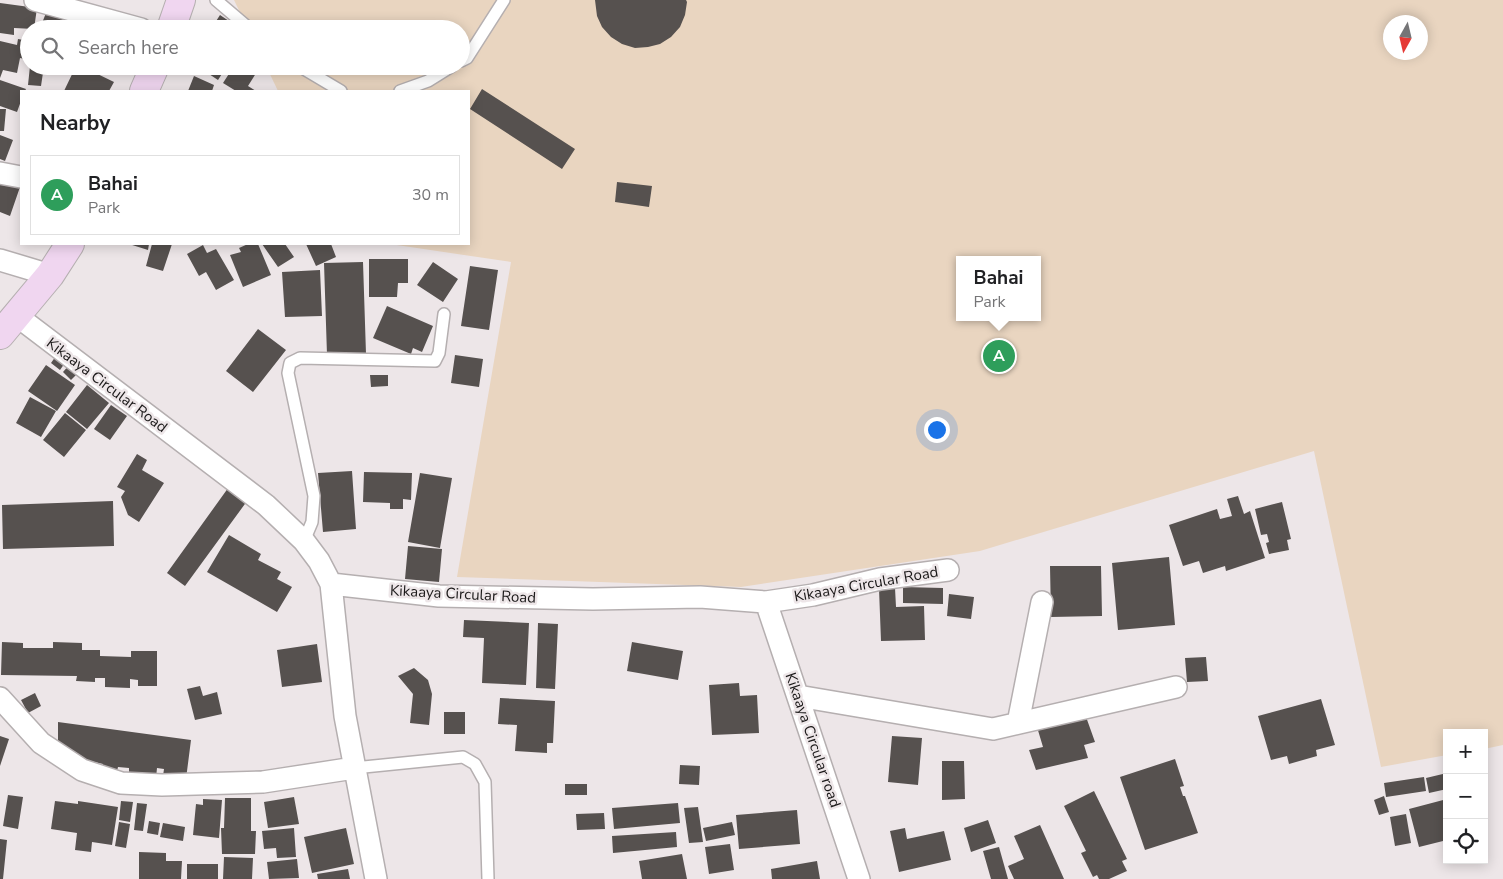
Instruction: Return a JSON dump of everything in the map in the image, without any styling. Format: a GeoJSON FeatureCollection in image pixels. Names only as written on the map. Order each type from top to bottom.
{"type":"FeatureCollection","features":[{"type":"Feature","properties":{"kind":"street"},"geometry":{"type":"LineString","coordinates":[[35,0],[108,20]]}},
{"type":"Feature","properties":{"kind":"street"},"geometry":{"type":"LineString","coordinates":[[174,20],[181,0]]}},
{"type":"Feature","properties":{"kind":"street"},"geometry":{"type":"LineString","coordinates":[[144,90],[151,75]]}},
{"type":"Feature","properties":{"kind":"street"},"geometry":{"type":"LineString","coordinates":[[0,173],[20,177]]}},
{"type":"Feature","properties":{"kind":"street"},"geometry":{"type":"LineString","coordinates":[[8,325],[50,275],[69,245]]}},
{"type":"Feature","properties":{"kind":"street"},"geometry":{"type":"LineString","coordinates":[[0,260],[50,275]]}},
{"type":"Feature","properties":{"kind":"street","name":"Kikaaya Circular Road"},"geometry":{"type":"LineString","coordinates":[[8,325],[266,505],[304,541],[319,561],[331,584],[439,596],[593,599],[700,597],[766,602],[813,595],[880,579],[948,570]]}},
{"type":"Feature","properties":{"kind":"street"},"geometry":{"type":"LineString","coordinates":[[331,584],[345,716],[376,879]]}},
{"type":"Feature","properties":{"kind":"street","name":"Kikaaya Circular road"},"geometry":{"type":"LineString","coordinates":[[766,602],[859,879]]}},
{"type":"Feature","properties":{"kind":"street"},"geometry":{"type":"LineString","coordinates":[[1018,723],[1042,602]]}},
{"type":"Feature","properties":{"kind":"street"},"geometry":{"type":"LineString","coordinates":[[798,696],[993,729],[1176,687]]}},
{"type":"Feature","properties":{"kind":"street"},"geometry":{"type":"LineString","coordinates":[[0,698],[41,744],[82,770],[121,783],[162,785],[263,782],[354,768]]}},
{"type":"Feature","properties":{"kind":"lane"},"geometry":{"type":"LineString","coordinates":[[216,0],[239,20]]}},
{"type":"Feature","properties":{"kind":"lane"},"geometry":{"type":"LineString","coordinates":[[470,53],[504,0]]}},
{"type":"Feature","properties":{"kind":"lane"},"geometry":{"type":"LineString","coordinates":[[314,75],[339,90]]}},
{"type":"Feature","properties":{"kind":"lane"},"geometry":{"type":"LineString","coordinates":[[403,90],[428,81],[438,75]]}},
{"type":"Feature","properties":{"kind":"lane"},"geometry":{"type":"LineString","coordinates":[[304,541],[312,522],[314,496],[288,373],[290,363],[300,358],[434,361],[439,353],[444,314]]}},
{"type":"Feature","properties":{"kind":"lane"},"geometry":{"type":"LineString","coordinates":[[354,768],[463,757],[475,764],[484,782],[488,879]]}},
{"type":"Feature","properties":{"kind":"shaded area"},"geometry":{"type":"Polygon","coordinates":[[[234,0],[1503,0],[1503,745],[1488,748],[1488,729],[1443,729],[1443,756],[1381,767],[1314,451],[980,551],[741,587],[457,577],[511,262],[397,245],[470,245],[470,90],[278,90],[270,75],[470,75],[470,20],[244,20],[234,0]]]}},
{"type":"Feature","properties":{"kind":"building"},"geometry":{"type":"Polygon","coordinates":[[[595,0],[686,0],[687,2],[685,15],[680,27],[671,37],[660,44],[635,48],[622,44],[611,37],[602,27],[597,16],[595,0]]]}},
{"type":"Feature","properties":{"kind":"building"},"geometry":{"type":"Polygon","coordinates":[[[0,3],[37,8],[35,20],[20,20],[20,28],[14,28],[14,35],[0,33],[0,3]]]}},
{"type":"Feature","properties":{"kind":"building"},"geometry":{"type":"Polygon","coordinates":[[[48,8],[67,14],[65,20],[43,20],[48,8]]]}},
{"type":"Feature","properties":{"kind":"building"},"geometry":{"type":"Polygon","coordinates":[[[220,15],[228,20],[217,20],[220,15]]]}},
{"type":"Feature","properties":{"kind":"building"},"geometry":{"type":"Polygon","coordinates":[[[18,39],[20,39],[20,58],[17,73],[3,70],[0,78],[0,41],[17,45],[18,39]]]}},
{"type":"Feature","properties":{"kind":"building"},"geometry":{"type":"Polygon","coordinates":[[[29,75],[43,75],[41,86],[28,85],[29,75]]]}},
{"type":"Feature","properties":{"kind":"building"},"geometry":{"type":"Polygon","coordinates":[[[72,75],[100,75],[114,82],[110,90],[64,90],[72,75]]]}},
{"type":"Feature","properties":{"kind":"building"},"geometry":{"type":"Polygon","coordinates":[[[210,75],[221,75],[218,80],[210,75]]]}},
{"type":"Feature","properties":{"kind":"building"},"geometry":{"type":"Polygon","coordinates":[[[228,75],[255,75],[248,86],[254,90],[234,90],[223,83],[228,75]]]}},
{"type":"Feature","properties":{"kind":"building"},"geometry":{"type":"Polygon","coordinates":[[[194,76],[214,85],[212,90],[188,90],[194,76]]]}},
{"type":"Feature","properties":{"kind":"building"},"geometry":{"type":"Polygon","coordinates":[[[0,80],[26,89],[20,90],[20,104],[17,112],[0,106],[0,80]]]}},
{"type":"Feature","properties":{"kind":"building"},"geometry":{"type":"Polygon","coordinates":[[[482,89],[575,149],[562,169],[470,109],[482,89]]]}},
{"type":"Feature","properties":{"kind":"building"},"geometry":{"type":"Polygon","coordinates":[[[0,109],[6,109],[4,131],[0,131],[0,109]]]}},
{"type":"Feature","properties":{"kind":"building"},"geometry":{"type":"Polygon","coordinates":[[[0,135],[13,140],[5,161],[0,159],[0,135]]]}},
{"type":"Feature","properties":{"kind":"building"},"geometry":{"type":"Polygon","coordinates":[[[0,180],[20,187],[10,216],[0,212],[0,180]]]}},
{"type":"Feature","properties":{"kind":"building"},"geometry":{"type":"Polygon","coordinates":[[[617,182],[652,186],[649,207],[615,202],[617,182]]]}},
{"type":"Feature","properties":{"kind":"building"},"geometry":{"type":"Polygon","coordinates":[[[132,245],[149,245],[148,250],[132,245]]]}},
{"type":"Feature","properties":{"kind":"building"},"geometry":{"type":"Polygon","coordinates":[[[152,245],[172,245],[163,271],[146,266],[152,245]]]}},
{"type":"Feature","properties":{"kind":"building"},"geometry":{"type":"Polygon","coordinates":[[[203,245],[207,253],[216,249],[234,280],[216,290],[206,272],[199,276],[187,254],[203,245]]]}},
{"type":"Feature","properties":{"kind":"building"},"geometry":{"type":"Polygon","coordinates":[[[246,245],[258,245],[271,275],[243,287],[230,255],[241,252],[239,248],[246,245]]]}},
{"type":"Feature","properties":{"kind":"building"},"geometry":{"type":"Polygon","coordinates":[[[263,245],[286,245],[294,257],[278,267],[263,245]]]}},
{"type":"Feature","properties":{"kind":"building"},"geometry":{"type":"Polygon","coordinates":[[[306,245],[331,245],[336,257],[316,266],[306,245]]]}},
{"type":"Feature","properties":{"kind":"building"},"geometry":{"type":"Polygon","coordinates":[[[369,259],[408,259],[408,283],[398,283],[397,297],[369,297],[369,259]]]}},
{"type":"Feature","properties":{"kind":"building"},"geometry":{"type":"Polygon","coordinates":[[[363,262],[366,354],[327,355],[324,263],[363,262]]]}},
{"type":"Feature","properties":{"kind":"building"},"geometry":{"type":"Polygon","coordinates":[[[433,262],[458,279],[443,302],[417,285],[433,262]]]}},
{"type":"Feature","properties":{"kind":"building"},"geometry":{"type":"Polygon","coordinates":[[[470,266],[498,270],[489,330],[461,326],[470,266]]]}},
{"type":"Feature","properties":{"kind":"building"},"geometry":{"type":"Polygon","coordinates":[[[320,270],[322,316],[285,317],[282,272],[320,270]]]}},
{"type":"Feature","properties":{"kind":"building"},"geometry":{"type":"Polygon","coordinates":[[[387,306],[433,326],[422,352],[413,348],[411,354],[373,338],[387,306]]]}},
{"type":"Feature","properties":{"kind":"building"},"geometry":{"type":"Polygon","coordinates":[[[258,329],[286,350],[253,392],[226,371],[258,329]]]}},
{"type":"Feature","properties":{"kind":"building"},"geometry":{"type":"Polygon","coordinates":[[[58,353],[67,360],[60,370],[51,363],[58,353]]]}},
{"type":"Feature","properties":{"kind":"building"},"geometry":{"type":"Polygon","coordinates":[[[455,355],[483,359],[479,387],[451,383],[455,355]]]}},
{"type":"Feature","properties":{"kind":"building"},"geometry":{"type":"Polygon","coordinates":[[[70,364],[79,372],[71,380],[63,372],[70,364]]]}},
{"type":"Feature","properties":{"kind":"building"},"geometry":{"type":"Polygon","coordinates":[[[46,365],[75,385],[57,411],[28,391],[46,365]]]}},
{"type":"Feature","properties":{"kind":"building"},"geometry":{"type":"Polygon","coordinates":[[[370,375],[388,375],[388,386],[371,387],[370,375]]]}},
{"type":"Feature","properties":{"kind":"building"},"geometry":{"type":"Polygon","coordinates":[[[87,385],[109,403],[87,429],[66,412],[87,385]]]}},
{"type":"Feature","properties":{"kind":"building"},"geometry":{"type":"Polygon","coordinates":[[[30,397],[56,411],[41,437],[16,423],[30,397]]]}},
{"type":"Feature","properties":{"kind":"building"},"geometry":{"type":"Polygon","coordinates":[[[111,405],[127,416],[110,440],[94,429],[111,405]]]}},
{"type":"Feature","properties":{"kind":"building"},"geometry":{"type":"Polygon","coordinates":[[[65,413],[86,430],[64,457],[43,440],[65,413]]]}},
{"type":"Feature","properties":{"kind":"building"},"geometry":{"type":"Polygon","coordinates":[[[137,454],[147,460],[142,470],[164,483],[139,522],[128,515],[121,497],[125,491],[117,487],[137,454]]]}},
{"type":"Feature","properties":{"kind":"building"},"geometry":{"type":"Polygon","coordinates":[[[352,471],[356,529],[323,532],[318,473],[352,471]]]}},
{"type":"Feature","properties":{"kind":"building"},"geometry":{"type":"Polygon","coordinates":[[[364,472],[412,473],[411,500],[403,499],[403,509],[390,509],[390,503],[363,502],[364,472]]]}},
{"type":"Feature","properties":{"kind":"building"},"geometry":{"type":"Polygon","coordinates":[[[420,473],[452,478],[440,548],[408,542],[420,473]]]}},
{"type":"Feature","properties":{"kind":"building"},"geometry":{"type":"Polygon","coordinates":[[[231,484],[250,497],[185,586],[167,573],[231,484]]]}},
{"type":"Feature","properties":{"kind":"building"},"geometry":{"type":"Polygon","coordinates":[[[1238,496],[1244,514],[1250,511],[1265,558],[1226,571],[1225,566],[1203,573],[1199,561],[1183,566],[1169,525],[1217,509],[1220,519],[1232,516],[1227,499],[1238,496]]]}},
{"type":"Feature","properties":{"kind":"building"},"geometry":{"type":"Polygon","coordinates":[[[113,501],[114,546],[3,549],[2,505],[113,501]]]}},
{"type":"Feature","properties":{"kind":"building"},"geometry":{"type":"Polygon","coordinates":[[[1282,502],[1291,539],[1287,540],[1289,550],[1269,554],[1266,543],[1269,542],[1267,534],[1261,535],[1255,509],[1282,502]]]}},
{"type":"Feature","properties":{"kind":"building"},"geometry":{"type":"Polygon","coordinates":[[[229,535],[261,554],[258,560],[281,572],[277,579],[292,587],[277,612],[207,572],[229,535]]]}},
{"type":"Feature","properties":{"kind":"building"},"geometry":{"type":"Polygon","coordinates":[[[408,546],[442,549],[439,582],[405,579],[408,546]]]}},
{"type":"Feature","properties":{"kind":"building"},"geometry":{"type":"Polygon","coordinates":[[[1169,557],[1175,625],[1118,630],[1112,563],[1169,557]]]}},
{"type":"Feature","properties":{"kind":"building"},"geometry":{"type":"Polygon","coordinates":[[[1050,566],[1101,566],[1102,616],[1051,617],[1050,566]]]}},
{"type":"Feature","properties":{"kind":"building"},"geometry":{"type":"Polygon","coordinates":[[[903,587],[943,588],[943,604],[903,603],[903,587]]]}},
{"type":"Feature","properties":{"kind":"building"},"geometry":{"type":"Polygon","coordinates":[[[895,588],[896,607],[924,606],[925,640],[881,641],[879,589],[895,588]]]}},
{"type":"Feature","properties":{"kind":"building"},"geometry":{"type":"Polygon","coordinates":[[[949,594],[974,597],[971,619],[947,616],[949,594]]]}},
{"type":"Feature","properties":{"kind":"building"},"geometry":{"type":"Polygon","coordinates":[[[464,620],[529,623],[526,685],[482,683],[484,638],[463,637],[464,620]]]}},
{"type":"Feature","properties":{"kind":"building"},"geometry":{"type":"Polygon","coordinates":[[[538,623],[558,624],[555,689],[536,688],[538,623]]]}},
{"type":"Feature","properties":{"kind":"building"},"geometry":{"type":"Polygon","coordinates":[[[2,642],[23,643],[23,648],[53,648],[53,642],[82,643],[82,650],[100,650],[100,656],[131,657],[131,651],[157,651],[157,686],[138,686],[138,680],[130,679],[130,688],[105,687],[105,678],[95,678],[95,682],[76,681],[77,676],[1,675],[2,642]]]}},
{"type":"Feature","properties":{"kind":"building"},"geometry":{"type":"Polygon","coordinates":[[[632,642],[683,651],[678,680],[627,671],[632,642]]]}},
{"type":"Feature","properties":{"kind":"building"},"geometry":{"type":"Polygon","coordinates":[[[317,644],[322,682],[282,687],[277,650],[317,644]]]}},
{"type":"Feature","properties":{"kind":"building"},"geometry":{"type":"Polygon","coordinates":[[[1206,657],[1208,681],[1187,682],[1185,658],[1206,657]]]}},
{"type":"Feature","properties":{"kind":"building"},"geometry":{"type":"Polygon","coordinates":[[[414,668],[428,680],[432,694],[429,725],[410,723],[413,694],[398,676],[414,668]]]}},
{"type":"Feature","properties":{"kind":"building"},"geometry":{"type":"Polygon","coordinates":[[[739,683],[740,696],[757,695],[759,733],[712,735],[709,685],[739,683]]]}},
{"type":"Feature","properties":{"kind":"building"},"geometry":{"type":"Polygon","coordinates":[[[200,686],[203,696],[217,692],[222,714],[195,720],[187,689],[200,686]]]}},
{"type":"Feature","properties":{"kind":"building"},"geometry":{"type":"Polygon","coordinates":[[[35,693],[41,706],[28,713],[21,700],[35,693]]]}},
{"type":"Feature","properties":{"kind":"building"},"geometry":{"type":"Polygon","coordinates":[[[500,698],[555,701],[553,743],[547,743],[547,753],[515,751],[517,725],[498,724],[500,698]]]}},
{"type":"Feature","properties":{"kind":"building"},"geometry":{"type":"Polygon","coordinates":[[[1321,699],[1335,745],[1316,750],[1317,756],[1289,764],[1287,756],[1271,760],[1258,716],[1321,699]]]}},
{"type":"Feature","properties":{"kind":"building"},"geometry":{"type":"Polygon","coordinates":[[[444,712],[465,712],[465,734],[444,734],[444,712]]]}},
{"type":"Feature","properties":{"kind":"building"},"geometry":{"type":"Polygon","coordinates":[[[1085,714],[1095,742],[1084,745],[1088,758],[1036,770],[1029,750],[1043,747],[1037,727],[1085,714]]]}},
{"type":"Feature","properties":{"kind":"building"},"geometry":{"type":"Polygon","coordinates":[[[58,722],[191,740],[186,779],[163,776],[164,769],[157,768],[156,778],[129,774],[129,768],[118,767],[117,771],[103,769],[103,764],[90,761],[58,745],[58,722]]]}},
{"type":"Feature","properties":{"kind":"building"},"geometry":{"type":"Polygon","coordinates":[[[0,736],[9,739],[0,766],[0,736]]]}},
{"type":"Feature","properties":{"kind":"building"},"geometry":{"type":"Polygon","coordinates":[[[892,736],[922,738],[918,785],[888,782],[892,736]]]}},
{"type":"Feature","properties":{"kind":"building"},"geometry":{"type":"Polygon","coordinates":[[[1175,759],[1184,786],[1180,787],[1198,833],[1145,850],[1120,777],[1175,759]]]}},
{"type":"Feature","properties":{"kind":"building"},"geometry":{"type":"Polygon","coordinates":[[[942,761],[964,761],[965,799],[942,800],[942,761]]]}},
{"type":"Feature","properties":{"kind":"building"},"geometry":{"type":"Polygon","coordinates":[[[680,765],[700,766],[699,785],[679,784],[680,765]]]}},
{"type":"Feature","properties":{"kind":"building"},"geometry":{"type":"Polygon","coordinates":[[[1443,774],[1443,790],[1429,793],[1426,778],[1443,774]]]}},
{"type":"Feature","properties":{"kind":"building"},"geometry":{"type":"Polygon","coordinates":[[[1424,777],[1426,791],[1386,797],[1384,783],[1424,777]]]}},
{"type":"Feature","properties":{"kind":"building"},"geometry":{"type":"Polygon","coordinates":[[[565,784],[587,784],[587,795],[565,795],[565,784]]]}},
{"type":"Feature","properties":{"kind":"building"},"geometry":{"type":"Polygon","coordinates":[[[1094,791],[1127,859],[1122,861],[1127,871],[1109,879],[1099,879],[1097,875],[1093,877],[1081,853],[1086,851],[1064,806],[1094,791]]]}},
{"type":"Feature","properties":{"kind":"building"},"geometry":{"type":"Polygon","coordinates":[[[8,795],[23,797],[18,829],[3,826],[8,795]]]}},
{"type":"Feature","properties":{"kind":"building"},"geometry":{"type":"Polygon","coordinates":[[[1384,796],[1389,812],[1379,815],[1374,800],[1384,796]]]}},
{"type":"Feature","properties":{"kind":"building"},"geometry":{"type":"Polygon","coordinates":[[[294,797],[299,824],[268,828],[264,802],[294,797]]]}},
{"type":"Feature","properties":{"kind":"building"},"geometry":{"type":"Polygon","coordinates":[[[225,798],[251,798],[251,831],[256,831],[255,854],[222,854],[221,828],[224,828],[225,798]]]}},
{"type":"Feature","properties":{"kind":"building"},"geometry":{"type":"Polygon","coordinates":[[[203,799],[222,800],[219,838],[193,835],[196,804],[203,805],[203,799]]]}},
{"type":"Feature","properties":{"kind":"building"},"geometry":{"type":"Polygon","coordinates":[[[1443,800],[1443,841],[1419,847],[1409,809],[1443,800]]]}},
{"type":"Feature","properties":{"kind":"building"},"geometry":{"type":"Polygon","coordinates":[[[55,801],[78,804],[78,801],[118,807],[112,845],[92,842],[91,852],[75,850],[77,833],[51,829],[55,801]]]}},
{"type":"Feature","properties":{"kind":"building"},"geometry":{"type":"Polygon","coordinates":[[[121,801],[133,802],[130,822],[119,820],[121,801]]]}},
{"type":"Feature","properties":{"kind":"building"},"geometry":{"type":"Polygon","coordinates":[[[137,803],[147,804],[143,831],[134,830],[137,803]]]}},
{"type":"Feature","properties":{"kind":"building"},"geometry":{"type":"Polygon","coordinates":[[[678,803],[680,823],[614,829],[612,808],[678,803]]]}},
{"type":"Feature","properties":{"kind":"building"},"geometry":{"type":"Polygon","coordinates":[[[698,807],[703,842],[689,843],[684,808],[698,807]]]}},
{"type":"Feature","properties":{"kind":"building"},"geometry":{"type":"Polygon","coordinates":[[[797,810],[800,844],[739,849],[736,815],[797,810]]]}},
{"type":"Feature","properties":{"kind":"building"},"geometry":{"type":"Polygon","coordinates":[[[604,813],[605,829],[577,830],[576,814],[604,813]]]}},
{"type":"Feature","properties":{"kind":"building"},"geometry":{"type":"Polygon","coordinates":[[[1406,814],[1411,843],[1395,846],[1390,817],[1406,814]]]}},
{"type":"Feature","properties":{"kind":"building"},"geometry":{"type":"Polygon","coordinates":[[[988,820],[996,843],[971,852],[964,828],[988,820]]]}},
{"type":"Feature","properties":{"kind":"building"},"geometry":{"type":"Polygon","coordinates":[[[149,821],[160,823],[158,835],[147,833],[149,821]]]}},
{"type":"Feature","properties":{"kind":"building"},"geometry":{"type":"Polygon","coordinates":[[[119,822],[130,824],[126,848],[115,846],[119,822]]]}},
{"type":"Feature","properties":{"kind":"building"},"geometry":{"type":"Polygon","coordinates":[[[732,822],[735,835],[706,841],[703,828],[732,822]]]}},
{"type":"Feature","properties":{"kind":"building"},"geometry":{"type":"Polygon","coordinates":[[[163,823],[185,827],[183,841],[160,837],[163,823]]]}},
{"type":"Feature","properties":{"kind":"building"},"geometry":{"type":"Polygon","coordinates":[[[1040,825],[1064,879],[1014,879],[1008,866],[1024,859],[1014,836],[1040,825]]]}},
{"type":"Feature","properties":{"kind":"building"},"geometry":{"type":"Polygon","coordinates":[[[294,828],[296,857],[277,858],[276,848],[264,849],[262,831],[294,828]]]}},
{"type":"Feature","properties":{"kind":"building"},"geometry":{"type":"Polygon","coordinates":[[[346,828],[354,864],[312,873],[304,837],[346,828]]]}},
{"type":"Feature","properties":{"kind":"building"},"geometry":{"type":"Polygon","coordinates":[[[905,828],[907,839],[944,831],[951,860],[899,872],[890,831],[905,828]]]}},
{"type":"Feature","properties":{"kind":"building"},"geometry":{"type":"Polygon","coordinates":[[[676,832],[677,847],[613,853],[612,836],[676,832]]]}},
{"type":"Feature","properties":{"kind":"building"},"geometry":{"type":"Polygon","coordinates":[[[0,839],[7,840],[3,879],[0,879],[0,839]]]}},
{"type":"Feature","properties":{"kind":"building"},"geometry":{"type":"Polygon","coordinates":[[[730,844],[734,870],[709,874],[705,847],[730,844]]]}},
{"type":"Feature","properties":{"kind":"building"},"geometry":{"type":"Polygon","coordinates":[[[999,847],[1008,879],[991,879],[983,851],[999,847]]]}},
{"type":"Feature","properties":{"kind":"building"},"geometry":{"type":"Polygon","coordinates":[[[139,852],[166,853],[166,861],[182,861],[181,879],[139,879],[139,852]]]}},
{"type":"Feature","properties":{"kind":"building"},"geometry":{"type":"Polygon","coordinates":[[[682,854],[687,879],[642,879],[639,861],[682,854]]]}},
{"type":"Feature","properties":{"kind":"building"},"geometry":{"type":"Polygon","coordinates":[[[224,857],[253,858],[252,879],[223,879],[224,857]]]}},
{"type":"Feature","properties":{"kind":"building"},"geometry":{"type":"Polygon","coordinates":[[[297,859],[299,878],[269,879],[267,862],[297,859]]]}},
{"type":"Feature","properties":{"kind":"building"},"geometry":{"type":"Polygon","coordinates":[[[817,861],[820,879],[772,879],[771,869],[817,861]]]}},
{"type":"Feature","properties":{"kind":"building"},"geometry":{"type":"Polygon","coordinates":[[[187,864],[218,864],[218,879],[187,879],[187,864]]]}},
{"type":"Feature","properties":{"kind":"building"},"geometry":{"type":"Polygon","coordinates":[[[348,869],[350,879],[318,879],[317,874],[348,869]]]}},
{"type":"Feature","properties":{"kind":"place","name":"Bahai"},"geometry":{"type":"Point","coordinates":[999,356]}}]}
